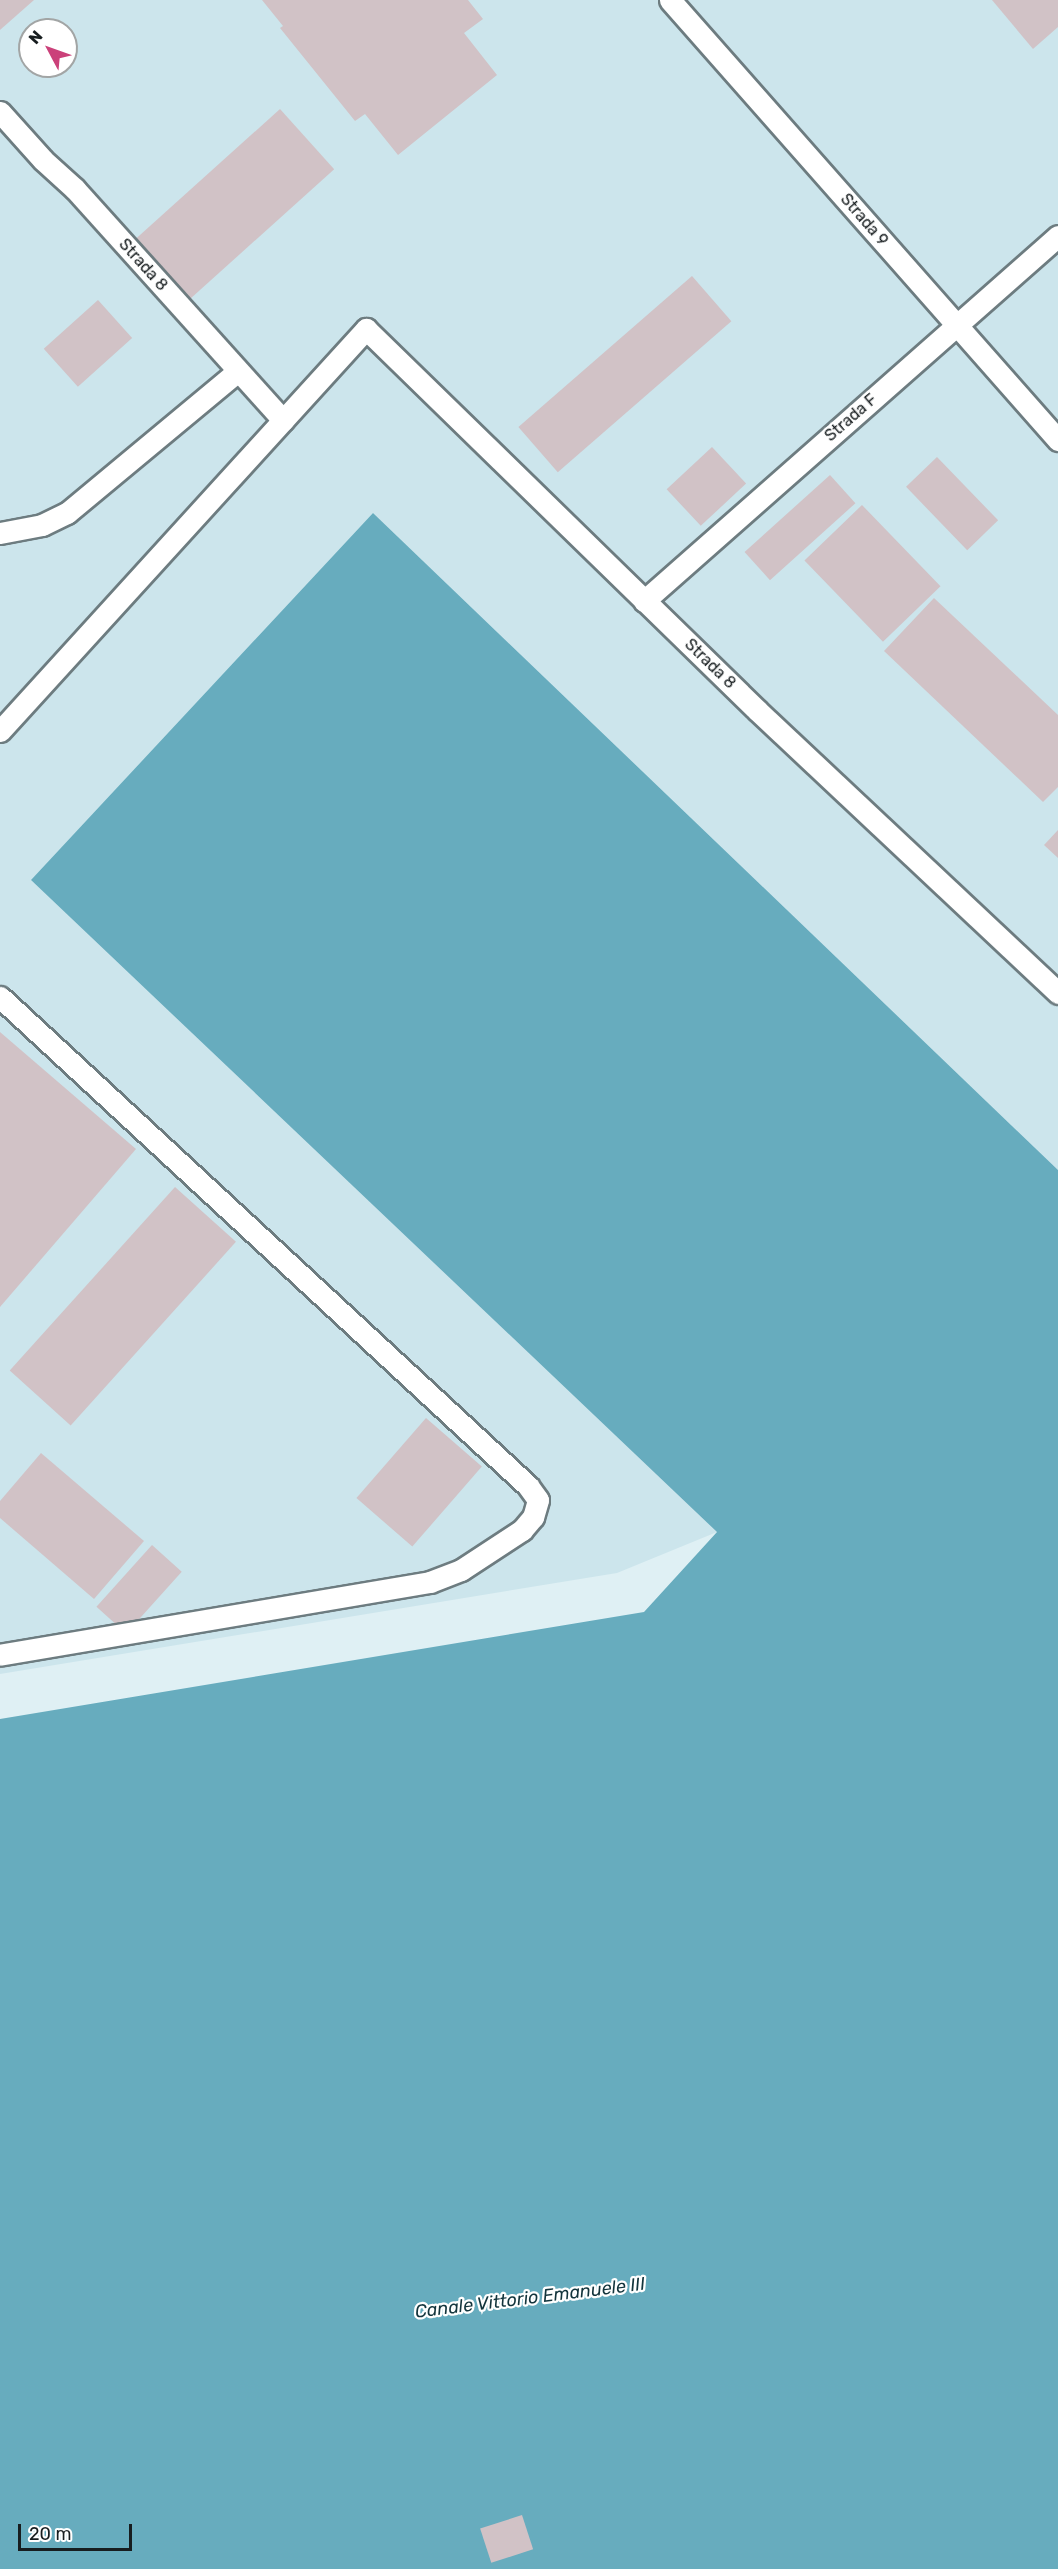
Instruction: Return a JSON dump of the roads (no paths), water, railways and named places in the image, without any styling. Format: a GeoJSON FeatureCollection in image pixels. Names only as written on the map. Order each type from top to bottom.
{"type":"FeatureCollection","features":[{"type":"Feature","properties":{"kind":"lane","name":"Strada 9"},"geometry":{"type":"LineString","coordinates":[[670,0],[1058,440]]}},
{"type":"Feature","properties":{"kind":"lane","name":"Strada 8"},"geometry":{"type":"LineString","coordinates":[[0,112],[43,160],[75,189],[283,420],[366,329],[644,601],[1058,993]]}},
{"type":"Feature","properties":{"kind":"lane","name":"Strada F"},"geometry":{"type":"LineString","coordinates":[[644,601],[1058,236]]}},
{"type":"Feature","properties":{"kind":"lane"},"geometry":{"type":"LineString","coordinates":[[0,533],[42,525],[67,513],[238,371]]}},
{"type":"Feature","properties":{"kind":"lane"},"geometry":{"type":"LineString","coordinates":[[0,731],[283,420]]}},
{"type":"Feature","properties":{"kind":"lane"},"geometry":{"type":"LineString","coordinates":[[0,997],[528,1486],[538,1500],[533,1517],[522,1530],[461,1570],[430,1582],[0,1655]]}},
{"type":"Feature","properties":{"kind":"water","name":"Canale Vittorio Emanuele III"},"geometry":{"type":"Polygon","coordinates":[[[373,513],[1058,1170],[1058,2569],[0,2569],[0,1719],[644,1612],[717,1532],[31,880],[373,513]]]}}]}
